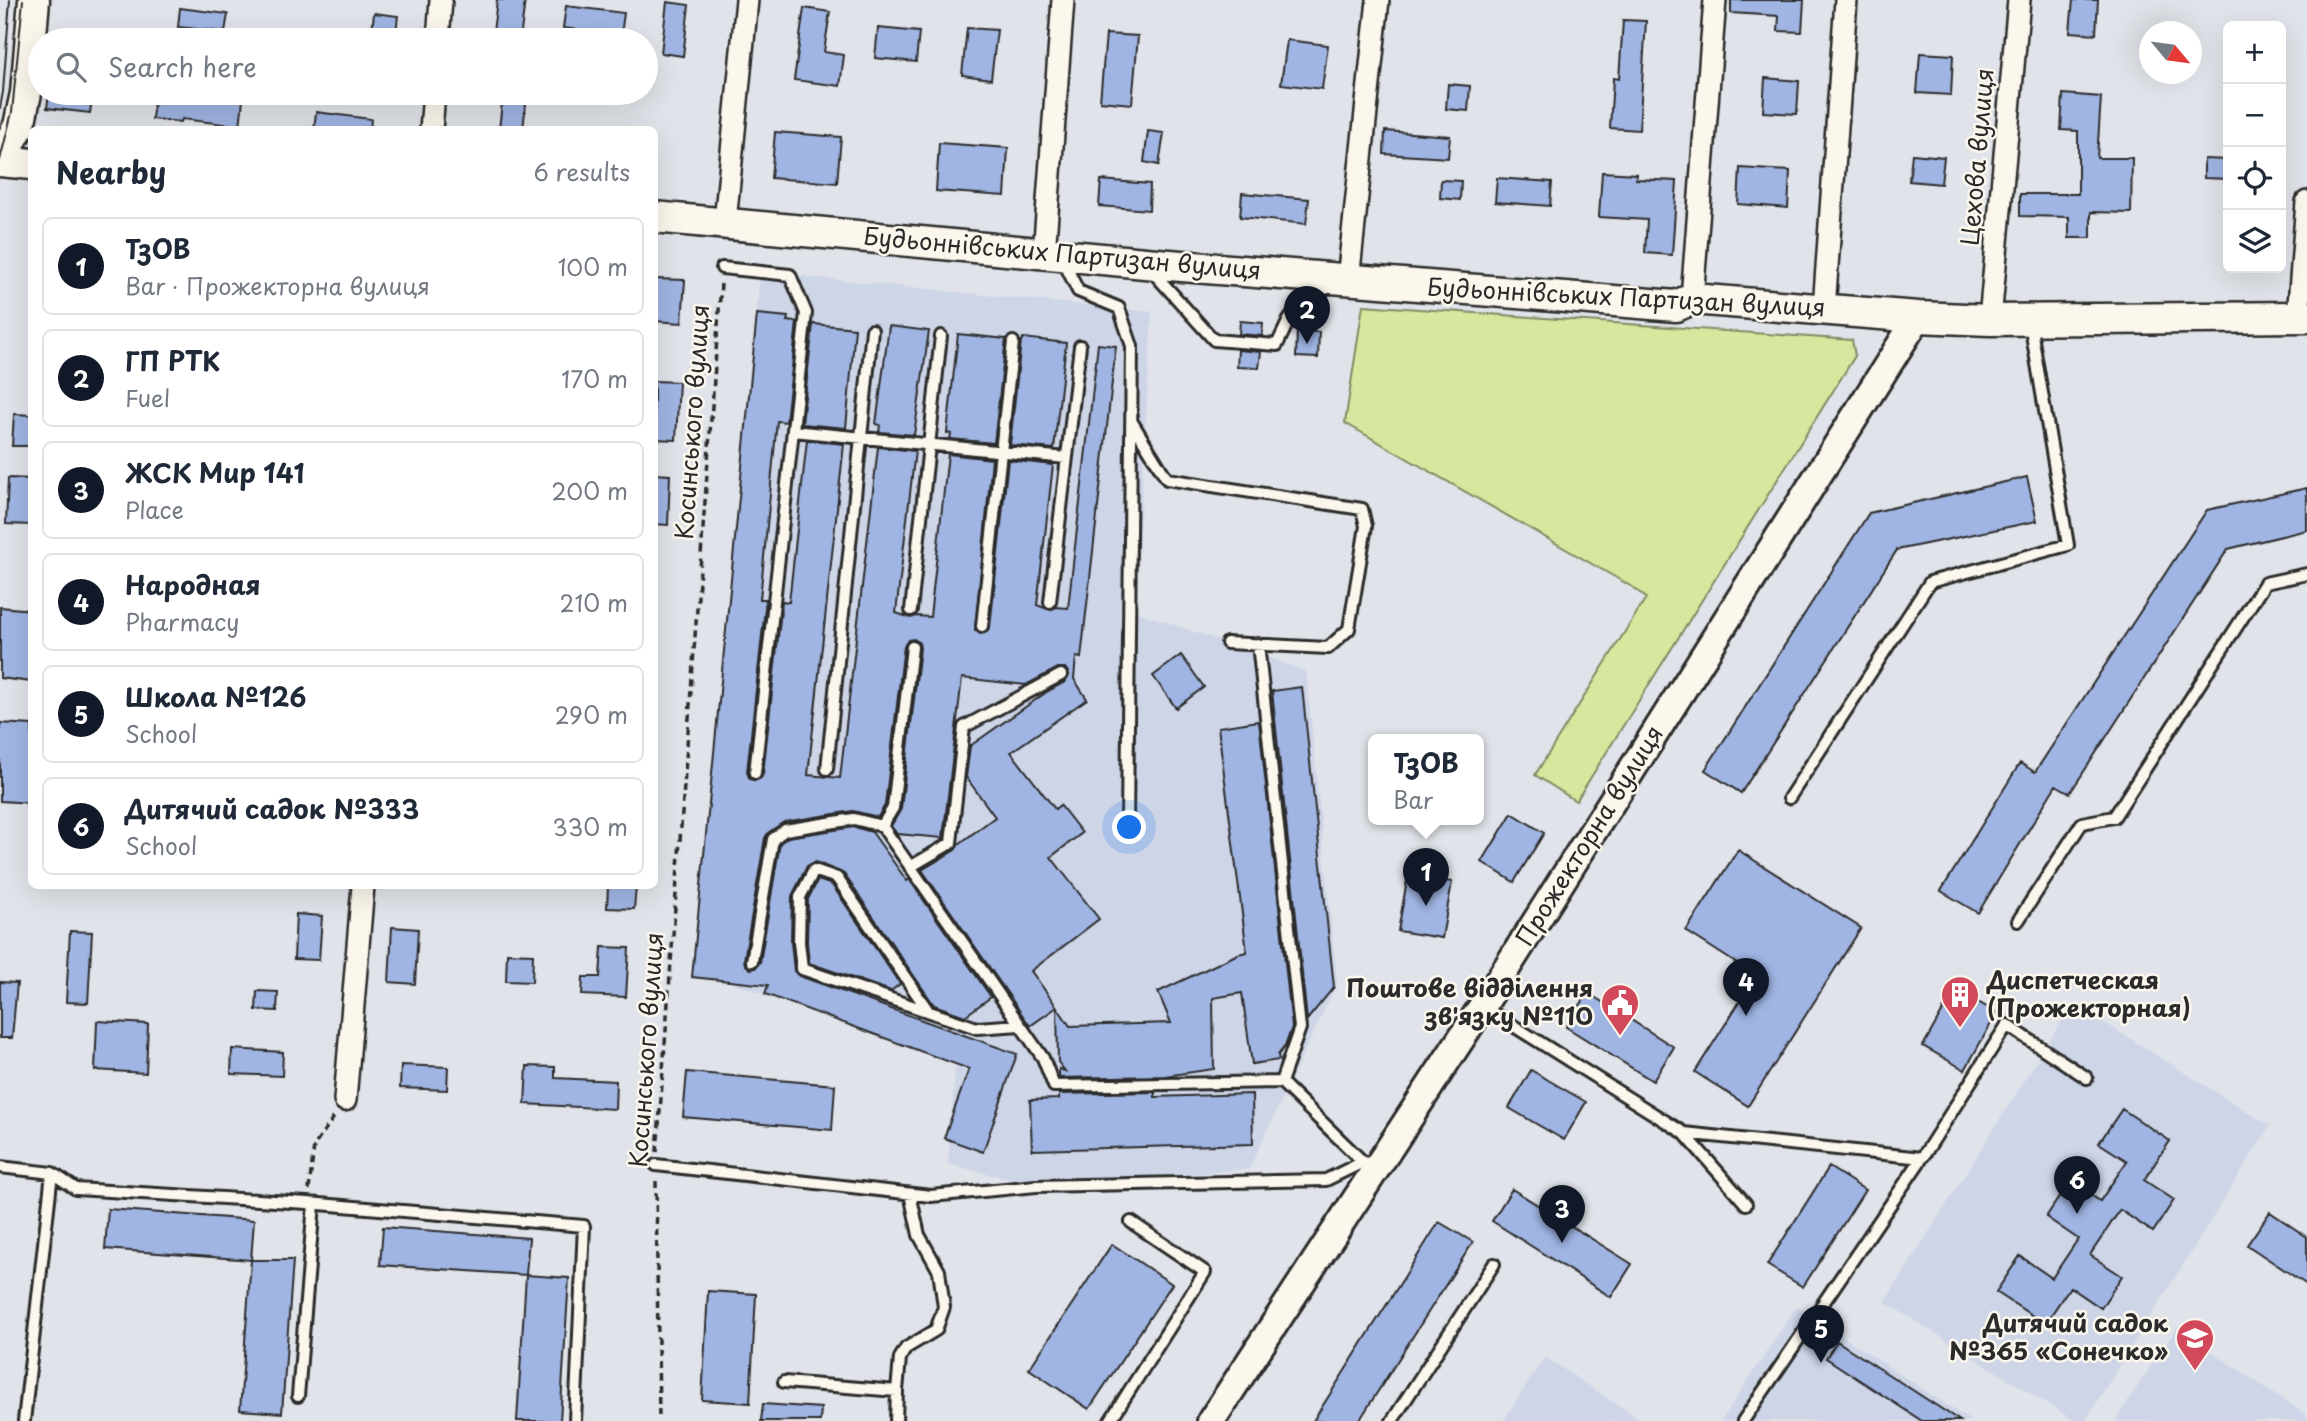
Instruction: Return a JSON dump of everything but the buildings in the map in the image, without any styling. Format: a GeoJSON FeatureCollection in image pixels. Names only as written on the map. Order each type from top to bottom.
{"type":"FeatureCollection","features":[{"type":"Feature","properties":{"kind":"main road"},"geometry":{"type":"LineString","coordinates":[[32,28],[34,0]]}},
{"type":"Feature","properties":{"kind":"main road"},"geometry":{"type":"LineString","coordinates":[[28,70],[19,126],[0,161],[28,164]]}},
{"type":"Feature","properties":{"kind":"main road","name":"Будьоннівських Партизан вулиця"},"geometry":{"type":"LineString","coordinates":[[658,217],[1145,263],[1676,306],[1692,299],[1990,320],[2303,317]]}},
{"type":"Feature","properties":{"kind":"street"},"geometry":{"type":"LineString","coordinates":[[439,28],[441,0]]}},
{"type":"Feature","properties":{"kind":"street"},"geometry":{"type":"LineString","coordinates":[[725,222],[747,0]]}},
{"type":"Feature","properties":{"kind":"street"},"geometry":{"type":"LineString","coordinates":[[1053,254],[1063,0]]}},
{"type":"Feature","properties":{"kind":"street"},"geometry":{"type":"LineString","coordinates":[[1348,280],[1378,0]]}},
{"type":"Feature","properties":{"kind":"street"},"geometry":{"type":"LineString","coordinates":[[1692,299],[1715,0]]}},
{"type":"Feature","properties":{"kind":"street"},"geometry":{"type":"LineString","coordinates":[[1824,309],[1846,0]]}},
{"type":"Feature","properties":{"kind":"street","name":"Цехова вулиця"},"geometry":{"type":"LineString","coordinates":[[1990,320],[2019,0]]}},
{"type":"Feature","properties":{"kind":"street"},"geometry":{"type":"LineString","coordinates":[[431,126],[433,105]]}},
{"type":"Feature","properties":{"kind":"street"},"geometry":{"type":"LineString","coordinates":[[2303,317],[2307,202]]}},
{"type":"Feature","properties":{"kind":"street","name":"Прожекторна вулиця"},"geometry":{"type":"LineString","coordinates":[[1211,1421],[1371,1164],[1482,1006],[1918,317]]}},
{"type":"Feature","properties":{"kind":"street"},"geometry":{"type":"LineString","coordinates":[[345,1100],[363,889]]}},
{"type":"Feature","properties":{"kind":"lane"},"geometry":{"type":"LineString","coordinates":[[1053,254],[1079,291],[1119,308],[1132,346],[1127,823]]}},
{"type":"Feature","properties":{"kind":"lane"},"geometry":{"type":"LineString","coordinates":[[1145,263],[1214,340],[1277,345],[1289,320],[1307,296],[1348,280]]}},
{"type":"Feature","properties":{"kind":"lane"},"geometry":{"type":"LineString","coordinates":[[722,268],[790,275],[806,313],[755,773]]}},
{"type":"Feature","properties":{"kind":"lane"},"geometry":{"type":"LineString","coordinates":[[1789,798],[1930,582],[2068,545],[2029,320]]}},
{"type":"Feature","properties":{"kind":"lane"},"geometry":{"type":"LineString","coordinates":[[827,769],[872,330]]}},
{"type":"Feature","properties":{"kind":"lane"},"geometry":{"type":"LineString","coordinates":[[911,610],[941,336]]}},
{"type":"Feature","properties":{"kind":"lane"},"geometry":{"type":"LineString","coordinates":[[982,626],[1013,342]]}},
{"type":"Feature","properties":{"kind":"lane"},"geometry":{"type":"LineString","coordinates":[[1049,602],[1080,346]]}},
{"type":"Feature","properties":{"kind":"lane"},"geometry":{"type":"LineString","coordinates":[[1132,421],[1167,479],[1362,509],[1366,526],[1349,629],[1328,648],[1227,643]]}},
{"type":"Feature","properties":{"kind":"lane"},"geometry":{"type":"LineString","coordinates":[[793,431],[1066,458]]}},
{"type":"Feature","properties":{"kind":"lane"},"geometry":{"type":"LineString","coordinates":[[2018,921],[2082,823],[2114,817],[2265,583],[2307,574]]}},
{"type":"Feature","properties":{"kind":"lane"},"geometry":{"type":"LineString","coordinates":[[1258,643],[1300,1028],[1281,1082]]}},
{"type":"Feature","properties":{"kind":"lane"},"geometry":{"type":"LineString","coordinates":[[882,826],[892,808],[912,647]]}},
{"type":"Feature","properties":{"kind":"lane"},"geometry":{"type":"LineString","coordinates":[[910,867],[951,843],[964,727],[1061,675]]}},
{"type":"Feature","properties":{"kind":"lane"},"geometry":{"type":"LineString","coordinates":[[656,1165],[931,1196],[1036,1186],[1326,1180],[1371,1164],[1281,1082],[1054,1086],[1043,1058],[882,826],[854,819],[785,830],[773,839],[752,961]]}},
{"type":"Feature","properties":{"kind":"lane"},"geometry":{"type":"LineString","coordinates":[[929,1012],[837,877],[814,870],[800,897],[799,942],[802,969],[929,1012],[977,1028],[1020,1025]]}},
{"type":"Feature","properties":{"kind":"lane"},"geometry":{"type":"LineString","coordinates":[[1482,1006],[1684,1133],[1746,1204]]}},
{"type":"Feature","properties":{"kind":"lane"},"geometry":{"type":"LineString","coordinates":[[1746,1420],[1922,1158],[2007,1025],[2087,1077]]}},
{"type":"Feature","properties":{"kind":"lane"},"geometry":{"type":"LineString","coordinates":[[1684,1133],[1922,1158]]}},
{"type":"Feature","properties":{"kind":"lane"},"geometry":{"type":"LineString","coordinates":[[0,1167],[52,1173],[76,1189],[311,1204],[583,1226],[575,1421]]}},
{"type":"Feature","properties":{"kind":"lane"},"geometry":{"type":"LineString","coordinates":[[24,1421],[52,1173]]}},
{"type":"Feature","properties":{"kind":"lane"},"geometry":{"type":"LineString","coordinates":[[896,1421],[900,1358],[906,1348],[936,1330],[944,1307],[939,1271],[919,1235],[911,1194]]}},
{"type":"Feature","properties":{"kind":"lane"},"geometry":{"type":"LineString","coordinates":[[298,1396],[311,1204]]}},
{"type":"Feature","properties":{"kind":"lane"},"geometry":{"type":"LineString","coordinates":[[1110,1421],[1205,1272],[1131,1222]]}},
{"type":"Feature","properties":{"kind":"lane"},"geometry":{"type":"LineString","coordinates":[[1392,1421],[1494,1264]]}},
{"type":"Feature","properties":{"kind":"lane"},"geometry":{"type":"LineString","coordinates":[[784,1381],[897,1391]]}},
{"type":"Feature","properties":{"kind":"path","name":"Косинського вулиця"},"geometry":{"type":"LineString","coordinates":[[659,1421],[656,1165],[722,268]]}},
{"type":"Feature","properties":{"kind":"path"},"geometry":{"type":"LineString","coordinates":[[311,1204],[314,1146],[345,1100]]}},
{"type":"Feature","properties":{"kind":"shaded area"},"geometry":{"type":"Polygon","coordinates":[[[760,272],[1152,312],[1135,611],[1306,671],[1337,983],[1249,1169],[1041,1187],[948,1164],[956,1059],[704,973],[760,272]]]}},
{"type":"Feature","properties":{"kind":"shaded area"},"geometry":{"type":"Polygon","coordinates":[[[2073,1003],[2270,1126],[2085,1421],[2075,1421],[1885,1302],[2073,1003]]]}},
{"type":"Feature","properties":{"kind":"shaded area"},"geometry":{"type":"Polygon","coordinates":[[[1797,1306],[1971,1421],[1721,1421],[1797,1306]]]}},
{"type":"Feature","properties":{"kind":"shaded area","name":"Дитячий садок №365 «Сонечко»"},"geometry":{"type":"Polygon","coordinates":[[[2176,1328],[2307,1415],[2307,1421],[2115,1421],[2176,1328]]]}},
{"type":"Feature","properties":{"kind":"shaded area"},"geometry":{"type":"Polygon","coordinates":[[[1545,1357],[1642,1421],[1503,1421],[1545,1357]]]}},
{"type":"Feature","properties":{"kind":"green space"},"geometry":{"type":"Polygon","coordinates":[[[1363,305],[1852,340],[1855,356],[1576,801],[1535,775],[1646,598],[1634,588],[1345,423],[1363,305]]]}},
{"type":"Feature","properties":{"kind":"tram line"},"geometry":{"type":"LineString","coordinates":[[0,108],[10,0]]}},
{"type":"Feature","properties":{"kind":"tram line"},"geometry":{"type":"LineString","coordinates":[[0,160],[12,112],[23,0]]}},
{"type":"Feature","properties":{"kind":"place","name":"ГП РТК"},"geometry":{"type":"Point","coordinates":[1307,344]}},
{"type":"Feature","properties":{"kind":"place","name":"ТзОВ"},"geometry":{"type":"Point","coordinates":[1426,906]}},
{"type":"Feature","properties":{"kind":"place","name":"Народная"},"geometry":{"type":"Point","coordinates":[1746,1016]}},
{"type":"Feature","properties":{"kind":"place","name":"Диспетческая (Прожекторная)"},"geometry":{"type":"Point","coordinates":[1960,1029]}},
{"type":"Feature","properties":{"kind":"place","name":"Поштове відділення зв'язку №110"},"geometry":{"type":"Point","coordinates":[1620,1037]}},
{"type":"Feature","properties":{"kind":"place","name":"Дитячий садок №333"},"geometry":{"type":"Point","coordinates":[2077,1214]}},
{"type":"Feature","properties":{"kind":"place","name":"ЖСК Мир 141"},"geometry":{"type":"Point","coordinates":[1562,1243]}},
{"type":"Feature","properties":{"kind":"place","name":"Школа №126"},"geometry":{"type":"Point","coordinates":[1821,1363]}},
{"type":"Feature","properties":{"kind":"place","name":"Дитячий садок №365 «Сонечко»"},"geometry":{"type":"Point","coordinates":[2195,1372]}}]}
